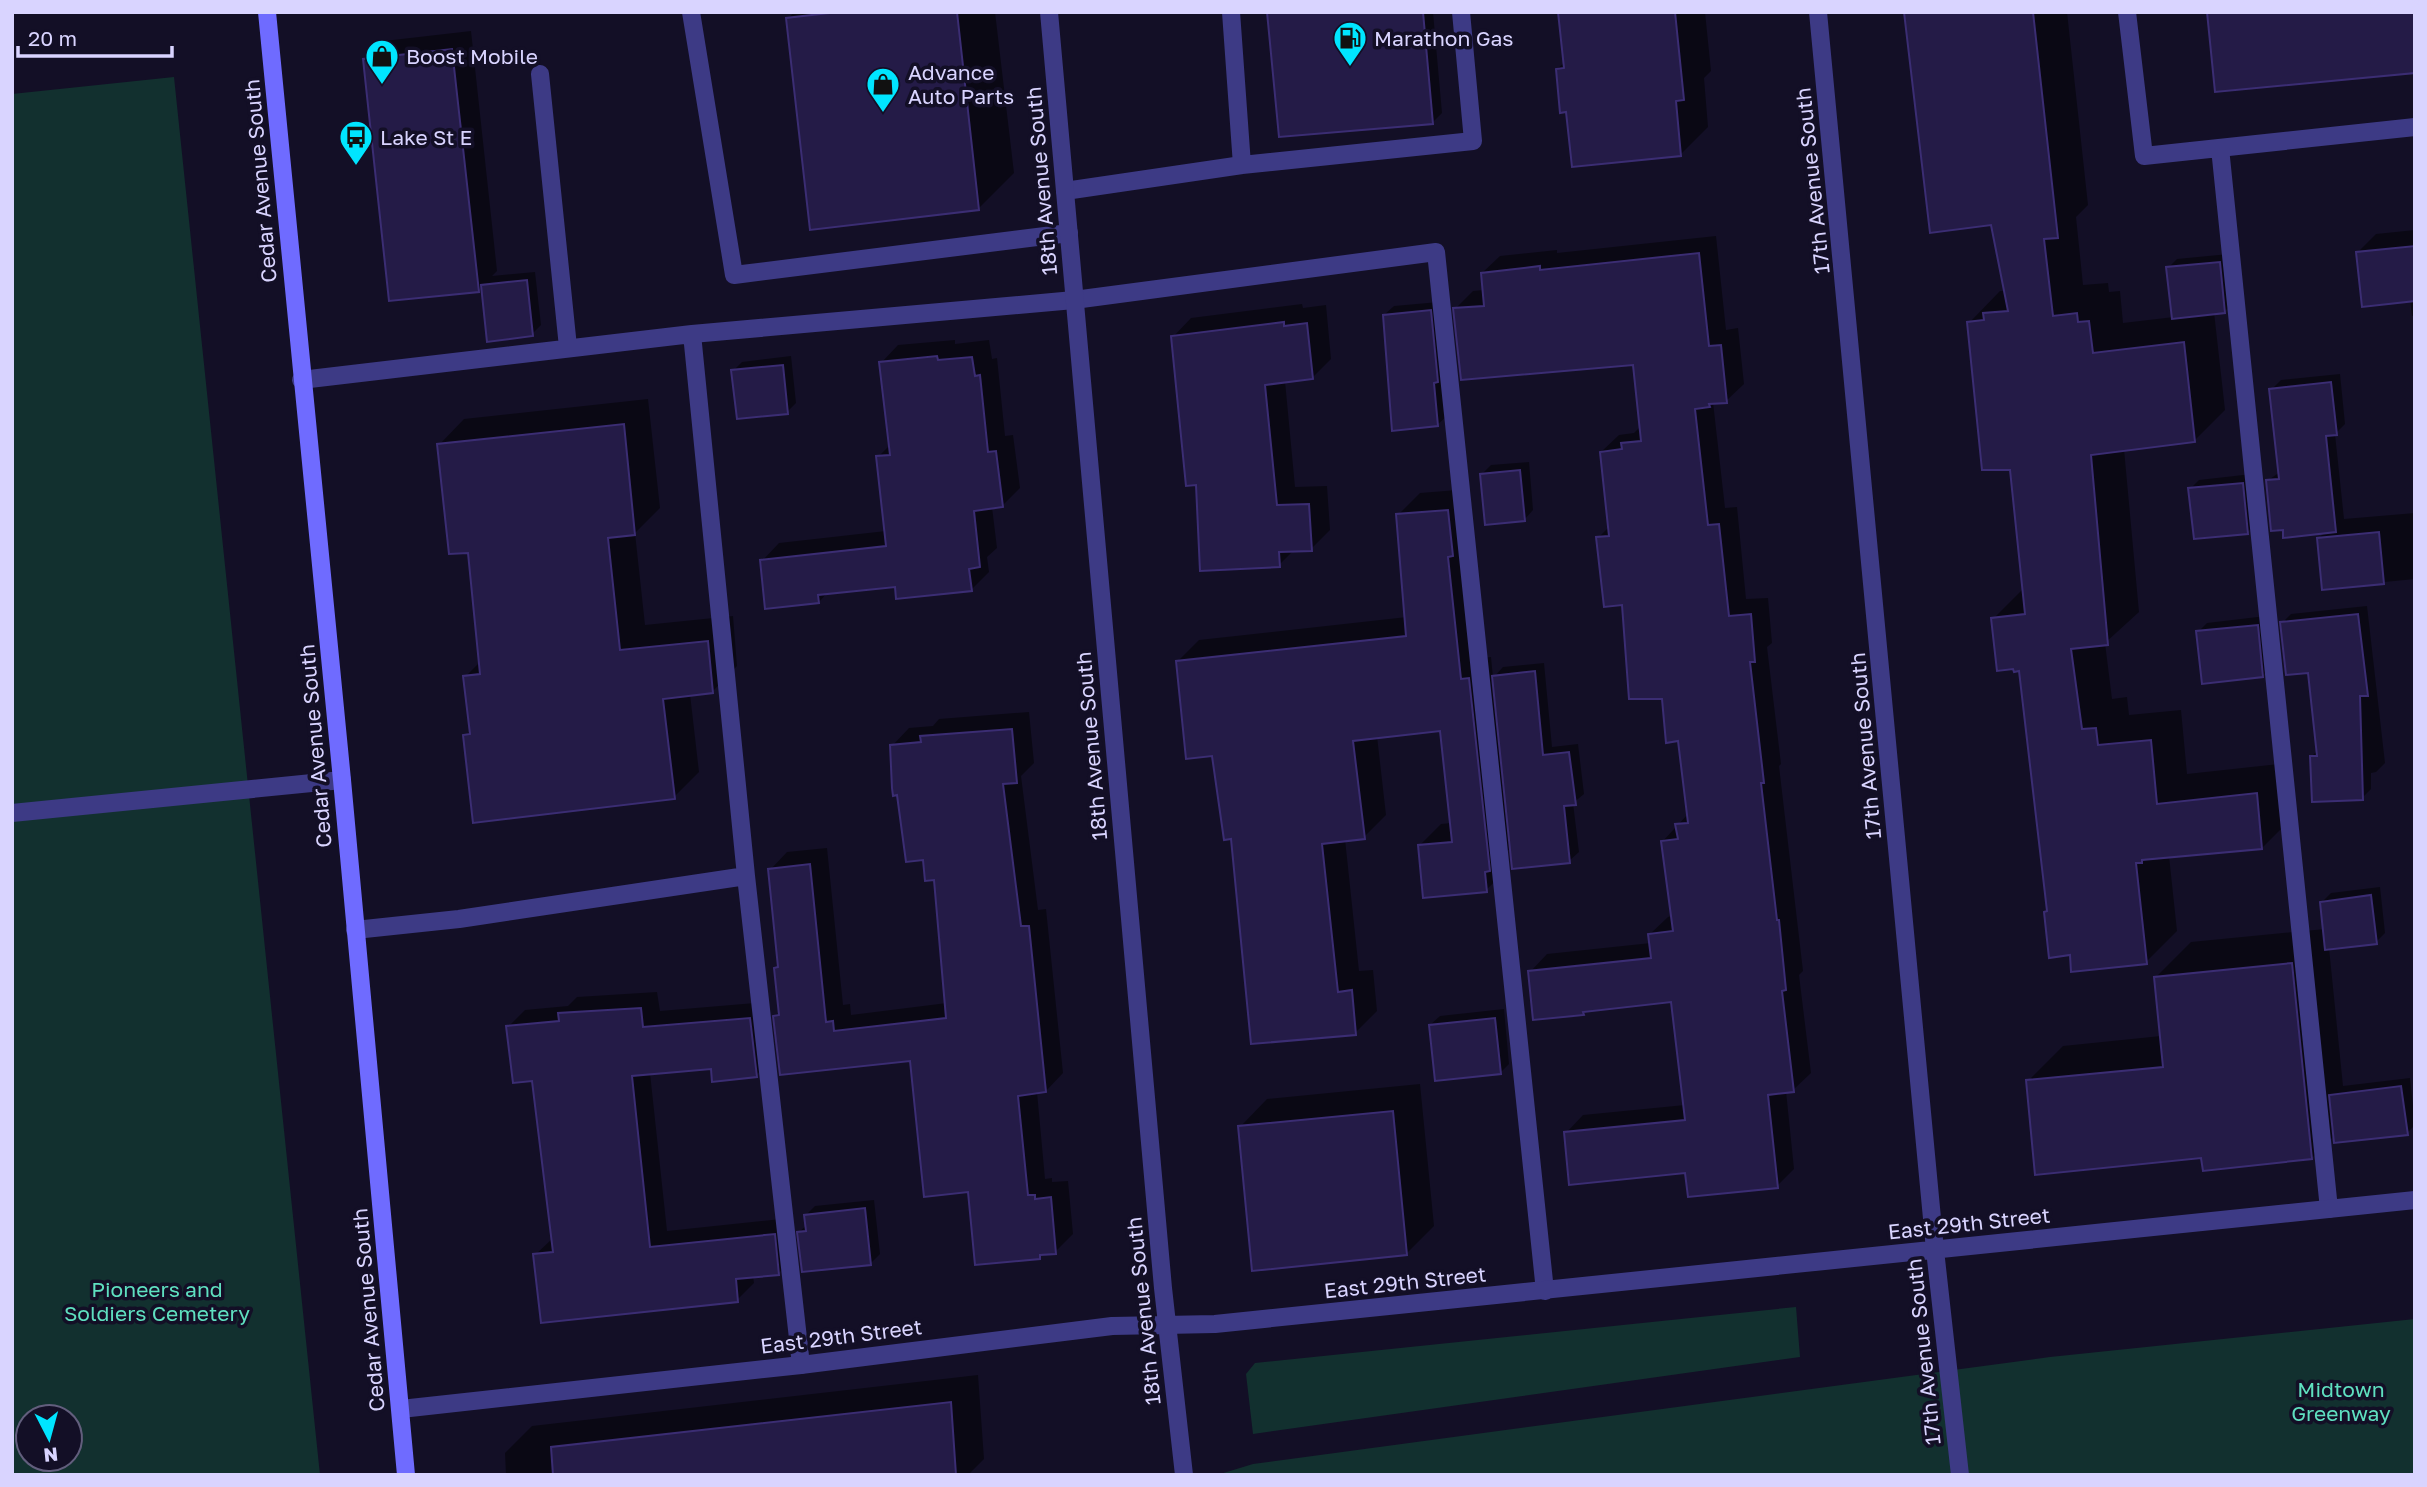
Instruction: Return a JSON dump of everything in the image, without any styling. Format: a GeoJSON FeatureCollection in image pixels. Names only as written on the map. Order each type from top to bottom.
{"type":"FeatureCollection","features":[{"type":"Feature","properties":{"kind":"main road","name":"Cedar Avenue South"},"geometry":{"type":"LineString","coordinates":[[267,12],[406,1475]]}},
{"type":"Feature","properties":{"kind":"street"},"geometry":{"type":"LineString","coordinates":[[691,12],[734,275],[1069,233]]}},
{"type":"Feature","properties":{"kind":"street","name":"18th Avenue South"},"geometry":{"type":"LineString","coordinates":[[1049,12],[1167,1324],[1183,1473]]}},
{"type":"Feature","properties":{"kind":"street"},"geometry":{"type":"LineString","coordinates":[[1231,12],[1242,165]]}},
{"type":"Feature","properties":{"kind":"street"},"geometry":{"type":"LineString","coordinates":[[1065,191],[1242,165],[1473,141],[1461,12]]}},
{"type":"Feature","properties":{"kind":"street","name":"17th Avenue South"},"geometry":{"type":"LineString","coordinates":[[1818,12],[1935,1250],[1960,1475]]}},
{"type":"Feature","properties":{"kind":"street"},"geometry":{"type":"LineString","coordinates":[[2127,12],[2144,156],[2415,127]]}},
{"type":"Feature","properties":{"kind":"street"},"geometry":{"type":"LineString","coordinates":[[540,74],[568,347]]}},
{"type":"Feature","properties":{"kind":"street"},"geometry":{"type":"LineString","coordinates":[[2220,148],[2329,1209]]}},
{"type":"Feature","properties":{"kind":"street"},"geometry":{"type":"LineString","coordinates":[[301,380],[692,334],[1074,300],[1436,252],[1545,1291]]}},
{"type":"Feature","properties":{"kind":"street"},"geometry":{"type":"LineString","coordinates":[[692,334],[746,876],[801,1364]]}},
{"type":"Feature","properties":{"kind":"street"},"geometry":{"type":"LineString","coordinates":[[12,813],[342,780]]}},
{"type":"Feature","properties":{"kind":"street"},"geometry":{"type":"LineString","coordinates":[[355,930],[459,919],[746,876]]}},
{"type":"Feature","properties":{"kind":"street","name":"East 29th Street"},"geometry":{"type":"LineString","coordinates":[[401,1409],[1112,1326],[1215,1324],[2415,1200]]}},
{"type":"Feature","properties":{"kind":"green space","name":"Pioneers and Soldiers Cemetery"},"geometry":{"type":"Polygon","coordinates":[[[174,77],[320,1475],[12,1475],[12,94],[174,77]]]}},
{"type":"Feature","properties":{"kind":"green space"},"geometry":{"type":"Polygon","coordinates":[[[1796,1307],[1800,1357],[1253,1434],[1246,1374],[1255,1363],[1796,1307]]]}},
{"type":"Feature","properties":{"kind":"green space","name":"Midtown Greenway"},"geometry":{"type":"Polygon","coordinates":[[[2415,1319],[2415,1475],[1217,1475],[1253,1464],[2050,1357],[2415,1319]]]}},
{"type":"Feature","properties":{"kind":"building","name":"Advance Auto Parts"},"geometry":{"type":"Polygon","coordinates":[[[838,12],[957,12],[979,210],[810,230],[786,18],[838,12]]]}},
{"type":"Feature","properties":{"kind":"building","name":"Marathon Gas"},"geometry":{"type":"Polygon","coordinates":[[[1267,12],[1423,12],[1433,124],[1279,137],[1267,12]]]}},
{"type":"Feature","properties":{"kind":"building"},"geometry":{"type":"Polygon","coordinates":[[[1558,12],[1675,12],[1684,100],[1676,101],[1681,156],[1572,167],[1566,112],[1560,113],[1556,69],[1564,68],[1558,12]]]}},
{"type":"Feature","properties":{"kind":"building"},"geometry":{"type":"Polygon","coordinates":[[[1904,12],[2033,12],[2058,238],[2044,239],[2053,316],[2077,313],[2078,322],[2089,321],[2093,353],[2184,342],[2195,442],[2091,455],[2108,645],[2071,649],[2082,729],[2096,728],[2098,745],[2151,740],[2157,804],[2257,793],[2262,849],[2142,860],[2142,863],[2136,863],[2147,964],[2071,972],[2070,955],[2049,958],[2044,912],[2047,911],[2019,671],[1997,671],[1991,618],[2025,614],[2010,470],[1982,470],[1967,322],[1984,320],[1983,313],[2008,311],[1991,225],[1930,233],[1904,12]]]}},
{"type":"Feature","properties":{"kind":"building"},"geometry":{"type":"Polygon","coordinates":[[[2207,12],[2415,12],[2415,73],[2215,92],[2207,12]]]}},
{"type":"Feature","properties":{"kind":"building"},"geometry":{"type":"Polygon","coordinates":[[[452,49],[479,292],[389,301],[363,59],[452,49]]]}},
{"type":"Feature","properties":{"kind":"building"},"geometry":{"type":"Polygon","coordinates":[[[2415,246],[2415,301],[2362,307],[2356,252],[2415,246]]]}},
{"type":"Feature","properties":{"kind":"building"},"geometry":{"type":"Polygon","coordinates":[[[1699,253],[1709,346],[1721,345],[1727,403],[1709,404],[1710,407],[1695,409],[1708,525],[1719,524],[1729,616],[1751,614],[1755,662],[1750,662],[1764,783],[1761,783],[1779,920],[1786,990],[1782,991],[1794,1092],[1768,1095],[1778,1188],[1688,1197],[1685,1173],[1569,1185],[1564,1132],[1685,1120],[1671,1002],[1533,1020],[1528,971],[1651,958],[1648,934],[1673,931],[1661,841],[1678,839],[1675,824],[1688,823],[1678,741],[1666,743],[1662,699],[1629,699],[1622,605],[1604,607],[1596,537],[1609,536],[1600,452],[1622,449],[1621,443],[1641,441],[1633,365],[1461,380],[1453,308],[1484,306],[1481,273],[1540,266],[1540,270],[1699,253]]]}},
{"type":"Feature","properties":{"kind":"building"},"geometry":{"type":"Polygon","coordinates":[[[2220,262],[2225,313],[2172,319],[2166,267],[2220,262]]]}},
{"type":"Feature","properties":{"kind":"building"},"geometry":{"type":"Polygon","coordinates":[[[527,280],[533,336],[487,342],[481,285],[527,280]]]}},
{"type":"Feature","properties":{"kind":"building"},"geometry":{"type":"Polygon","coordinates":[[[1431,310],[1438,382],[1434,383],[1438,426],[1392,431],[1383,315],[1431,310]]]}},
{"type":"Feature","properties":{"kind":"building"},"geometry":{"type":"Polygon","coordinates":[[[1284,322],[1284,326],[1307,323],[1313,379],[1265,385],[1277,505],[1309,504],[1312,551],[1279,552],[1280,567],[1200,571],[1196,485],[1186,486],[1171,336],[1284,322]]]}},
{"type":"Feature","properties":{"kind":"building"},"geometry":{"type":"Polygon","coordinates":[[[937,356],[938,360],[972,357],[975,376],[980,375],[988,452],[996,451],[1003,507],[974,511],[980,567],[969,569],[972,591],[896,599],[895,587],[818,595],[819,603],[765,609],[760,560],[886,546],[876,456],[890,455],[879,362],[937,356]]]}},
{"type":"Feature","properties":{"kind":"building"},"geometry":{"type":"Polygon","coordinates":[[[783,365],[788,414],[737,419],[731,370],[783,365]]]}},
{"type":"Feature","properties":{"kind":"building"},"geometry":{"type":"Polygon","coordinates":[[[2331,382],[2337,435],[2326,436],[2336,532],[2283,538],[2283,530],[2271,531],[2266,480],[2279,479],[2269,389],[2331,382]]]}},
{"type":"Feature","properties":{"kind":"building"},"geometry":{"type":"Polygon","coordinates":[[[624,424],[635,535],[608,538],[620,650],[708,641],[713,693],[663,699],[675,799],[473,823],[463,735],[470,734],[463,676],[480,674],[468,553],[449,554],[437,444],[624,424]]]}},
{"type":"Feature","properties":{"kind":"building"},"geometry":{"type":"Polygon","coordinates":[[[1520,470],[1525,521],[1485,525],[1480,474],[1520,470]]]}},
{"type":"Feature","properties":{"kind":"building"},"geometry":{"type":"Polygon","coordinates":[[[2243,483],[2248,534],[2194,539],[2188,488],[2243,483]]]}},
{"type":"Feature","properties":{"kind":"building"},"geometry":{"type":"Polygon","coordinates":[[[1448,510],[1453,556],[1448,557],[1461,679],[1469,678],[1490,871],[1485,872],[1487,892],[1423,898],[1418,845],[1452,842],[1440,731],[1353,741],[1365,839],[1322,844],[1338,992],[1352,990],[1356,1035],[1251,1044],[1231,839],[1224,840],[1212,756],[1186,759],[1176,661],[1406,636],[1396,514],[1448,510]]]}},
{"type":"Feature","properties":{"kind":"building"},"geometry":{"type":"Polygon","coordinates":[[[2379,532],[2384,584],[2322,590],[2317,538],[2379,532]]]}},
{"type":"Feature","properties":{"kind":"building"},"geometry":{"type":"Polygon","coordinates":[[[2358,614],[2368,696],[2360,696],[2363,800],[2312,802],[2310,756],[2317,756],[2308,673],[2286,675],[2280,622],[2358,614]]]}},
{"type":"Feature","properties":{"kind":"building"},"geometry":{"type":"Polygon","coordinates":[[[2258,625],[2263,677],[2202,684],[2196,631],[2258,625]]]}},
{"type":"Feature","properties":{"kind":"building"},"geometry":{"type":"Polygon","coordinates":[[[1535,671],[1543,755],[1569,752],[1576,805],[1564,806],[1570,863],[1512,869],[1492,676],[1535,671]]]}},
{"type":"Feature","properties":{"kind":"building"},"geometry":{"type":"Polygon","coordinates":[[[1012,729],[1017,783],[1003,784],[1021,926],[1029,926],[1046,1092],[1018,1096],[1028,1195],[1035,1195],[1035,1199],[1051,1197],[1056,1254],[1040,1255],[1040,1259],[975,1265],[968,1192],[924,1197],[910,1061],[780,1075],[773,1016],[779,1015],[774,968],[778,967],[768,869],[810,864],[826,1022],[833,1021],[834,1031],[946,1018],[934,880],[925,881],[923,860],[906,862],[897,795],[893,796],[890,745],[921,742],[920,736],[1012,729]]]}},
{"type":"Feature","properties":{"kind":"building"},"geometry":{"type":"Polygon","coordinates":[[[2371,895],[2377,944],[2325,950],[2320,902],[2371,895]]]}},
{"type":"Feature","properties":{"kind":"building"},"geometry":{"type":"Polygon","coordinates":[[[2292,963],[2312,1159],[2203,1171],[2201,1158],[2035,1175],[2026,1080],[2163,1067],[2154,977],[2292,963]]]}},
{"type":"Feature","properties":{"kind":"building"},"geometry":{"type":"Polygon","coordinates":[[[641,1008],[643,1027],[750,1018],[757,1077],[712,1082],[711,1069],[632,1076],[650,1247],[775,1234],[779,1275],[736,1279],[738,1302],[541,1323],[533,1254],[553,1252],[532,1081],[513,1083],[506,1026],[559,1021],[558,1013],[641,1008]]]}},
{"type":"Feature","properties":{"kind":"building"},"geometry":{"type":"Polygon","coordinates":[[[1495,1018],[1501,1074],[1435,1081],[1429,1025],[1495,1018]]]}},
{"type":"Feature","properties":{"kind":"building"},"geometry":{"type":"Polygon","coordinates":[[[2401,1086],[2408,1135],[2334,1143],[2329,1095],[2401,1086]]]}},
{"type":"Feature","properties":{"kind":"building"},"geometry":{"type":"Polygon","coordinates":[[[1393,1111],[1407,1255],[1252,1271],[1238,1126],[1393,1111]]]}},
{"type":"Feature","properties":{"kind":"building"},"geometry":{"type":"Polygon","coordinates":[[[865,1208],[871,1265],[802,1272],[797,1232],[806,1231],[804,1215],[865,1208]]]}},
{"type":"Feature","properties":{"kind":"building"},"geometry":{"type":"Polygon","coordinates":[[[951,1402],[956,1475],[553,1475],[551,1447],[951,1402]]]}},
{"type":"Feature","properties":{"kind":"place","name":"Marathon Gas"},"geometry":{"type":"Point","coordinates":[1350,68]}},
{"type":"Feature","properties":{"kind":"place","name":"Boost Mobile"},"geometry":{"type":"Point","coordinates":[382,86]}},
{"type":"Feature","properties":{"kind":"place","name":"Advance Auto Parts"},"geometry":{"type":"Point","coordinates":[883,114]}},
{"type":"Feature","properties":{"kind":"place","name":"Lake St E"},"geometry":{"type":"Point","coordinates":[356,167]}}]}
